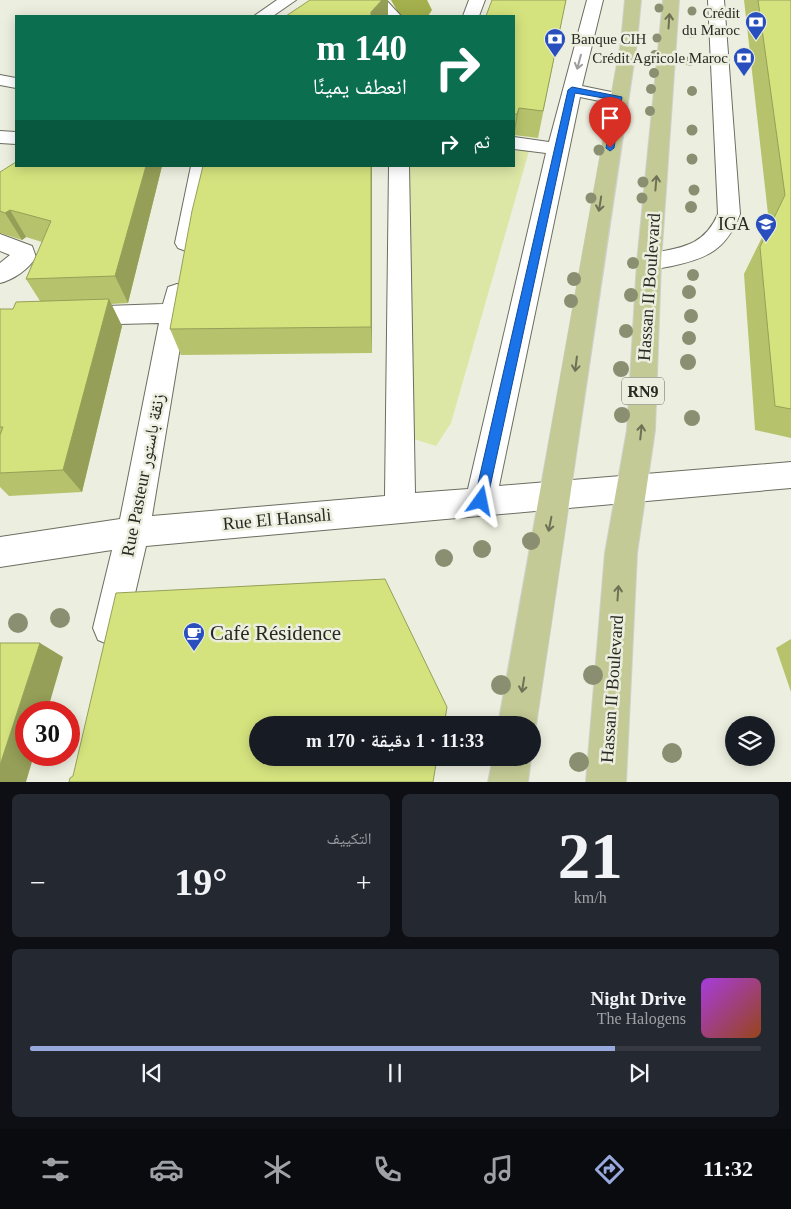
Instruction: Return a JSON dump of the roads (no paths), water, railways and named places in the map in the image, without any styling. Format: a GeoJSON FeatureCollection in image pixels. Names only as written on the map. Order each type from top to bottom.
{"type":"FeatureCollection","features":[{"type":"Feature","properties":{"kind":"main road"},"geometry":{"type":"LineString","coordinates":[[519,716],[568,424],[586,294],[629,42],[633,0]]}},
{"type":"Feature","properties":{"kind":"main road","name":"Hassan II Boulevard"},"geometry":{"type":"LineString","coordinates":[[606,782],[621,552],[633,489],[641,430],[649,262],[671,0]]}},
{"type":"Feature","properties":{"kind":"main road"},"geometry":{"type":"LineString","coordinates":[[508,782],[511,766]]}},
{"type":"Feature","properties":{"kind":"street"},"geometry":{"type":"LineString","coordinates":[[264,15],[288,0]]}},
{"type":"Feature","properties":{"kind":"street"},"geometry":{"type":"LineString","coordinates":[[375,0],[385,6],[392,15]]}},
{"type":"Feature","properties":{"kind":"street"},"geometry":{"type":"LineString","coordinates":[[471,15],[477,0]]}},
{"type":"Feature","properties":{"kind":"street"},"geometry":{"type":"LineString","coordinates":[[481,501],[557,149],[595,0]]}},
{"type":"Feature","properties":{"kind":"street"},"geometry":{"type":"LineString","coordinates":[[649,262],[701,250],[712,243],[721,233],[729,214],[716,0]]}},
{"type":"Feature","properties":{"kind":"street"},"geometry":{"type":"LineString","coordinates":[[0,80],[15,83]]}},
{"type":"Feature","properties":{"kind":"street"},"geometry":{"type":"LineString","coordinates":[[572,90],[619,99]]}},
{"type":"Feature","properties":{"kind":"street"},"geometry":{"type":"LineString","coordinates":[[0,137],[15,138]]}},
{"type":"Feature","properties":{"kind":"street"},"geometry":{"type":"LineString","coordinates":[[515,143],[557,149]]}},
{"type":"Feature","properties":{"kind":"street","name":"Rue Pasteur زنقة باستور"},"geometry":{"type":"LineString","coordinates":[[104,657],[133,532],[201,167]]}},
{"type":"Feature","properties":{"kind":"street"},"geometry":{"type":"LineString","coordinates":[[399,167],[400,508]]}},
{"type":"Feature","properties":{"kind":"street"},"geometry":{"type":"LineString","coordinates":[[0,242],[24,252],[24,257],[0,275]]}},
{"type":"Feature","properties":{"kind":"street"},"geometry":{"type":"LineString","coordinates":[[58,316],[174,313]]}},
{"type":"Feature","properties":{"kind":"street","name":"Rue El Hansali"},"geometry":{"type":"LineString","coordinates":[[0,552],[133,532],[556,494],[788,481]]}},
{"type":"Feature","properties":{"kind":"waterway"},"geometry":{"type":"LineString","coordinates":[[409,0],[414,10]]}},
{"type":"Feature","properties":{"kind":"place","name":"Crédit du Maroc"},"geometry":{"type":"Point","coordinates":[756,41]}},
{"type":"Feature","properties":{"kind":"place","name":"Banque CIH"},"geometry":{"type":"Point","coordinates":[555,58]}},
{"type":"Feature","properties":{"kind":"place","name":"Crédit Agricole Maroc"},"geometry":{"type":"Point","coordinates":[744,77]}},
{"type":"Feature","properties":{"kind":"place","name":"IGA"},"geometry":{"type":"Point","coordinates":[766,243]}},
{"type":"Feature","properties":{"kind":"place","name":"Café Résidence"},"geometry":{"type":"Point","coordinates":[194,652]}}]}
